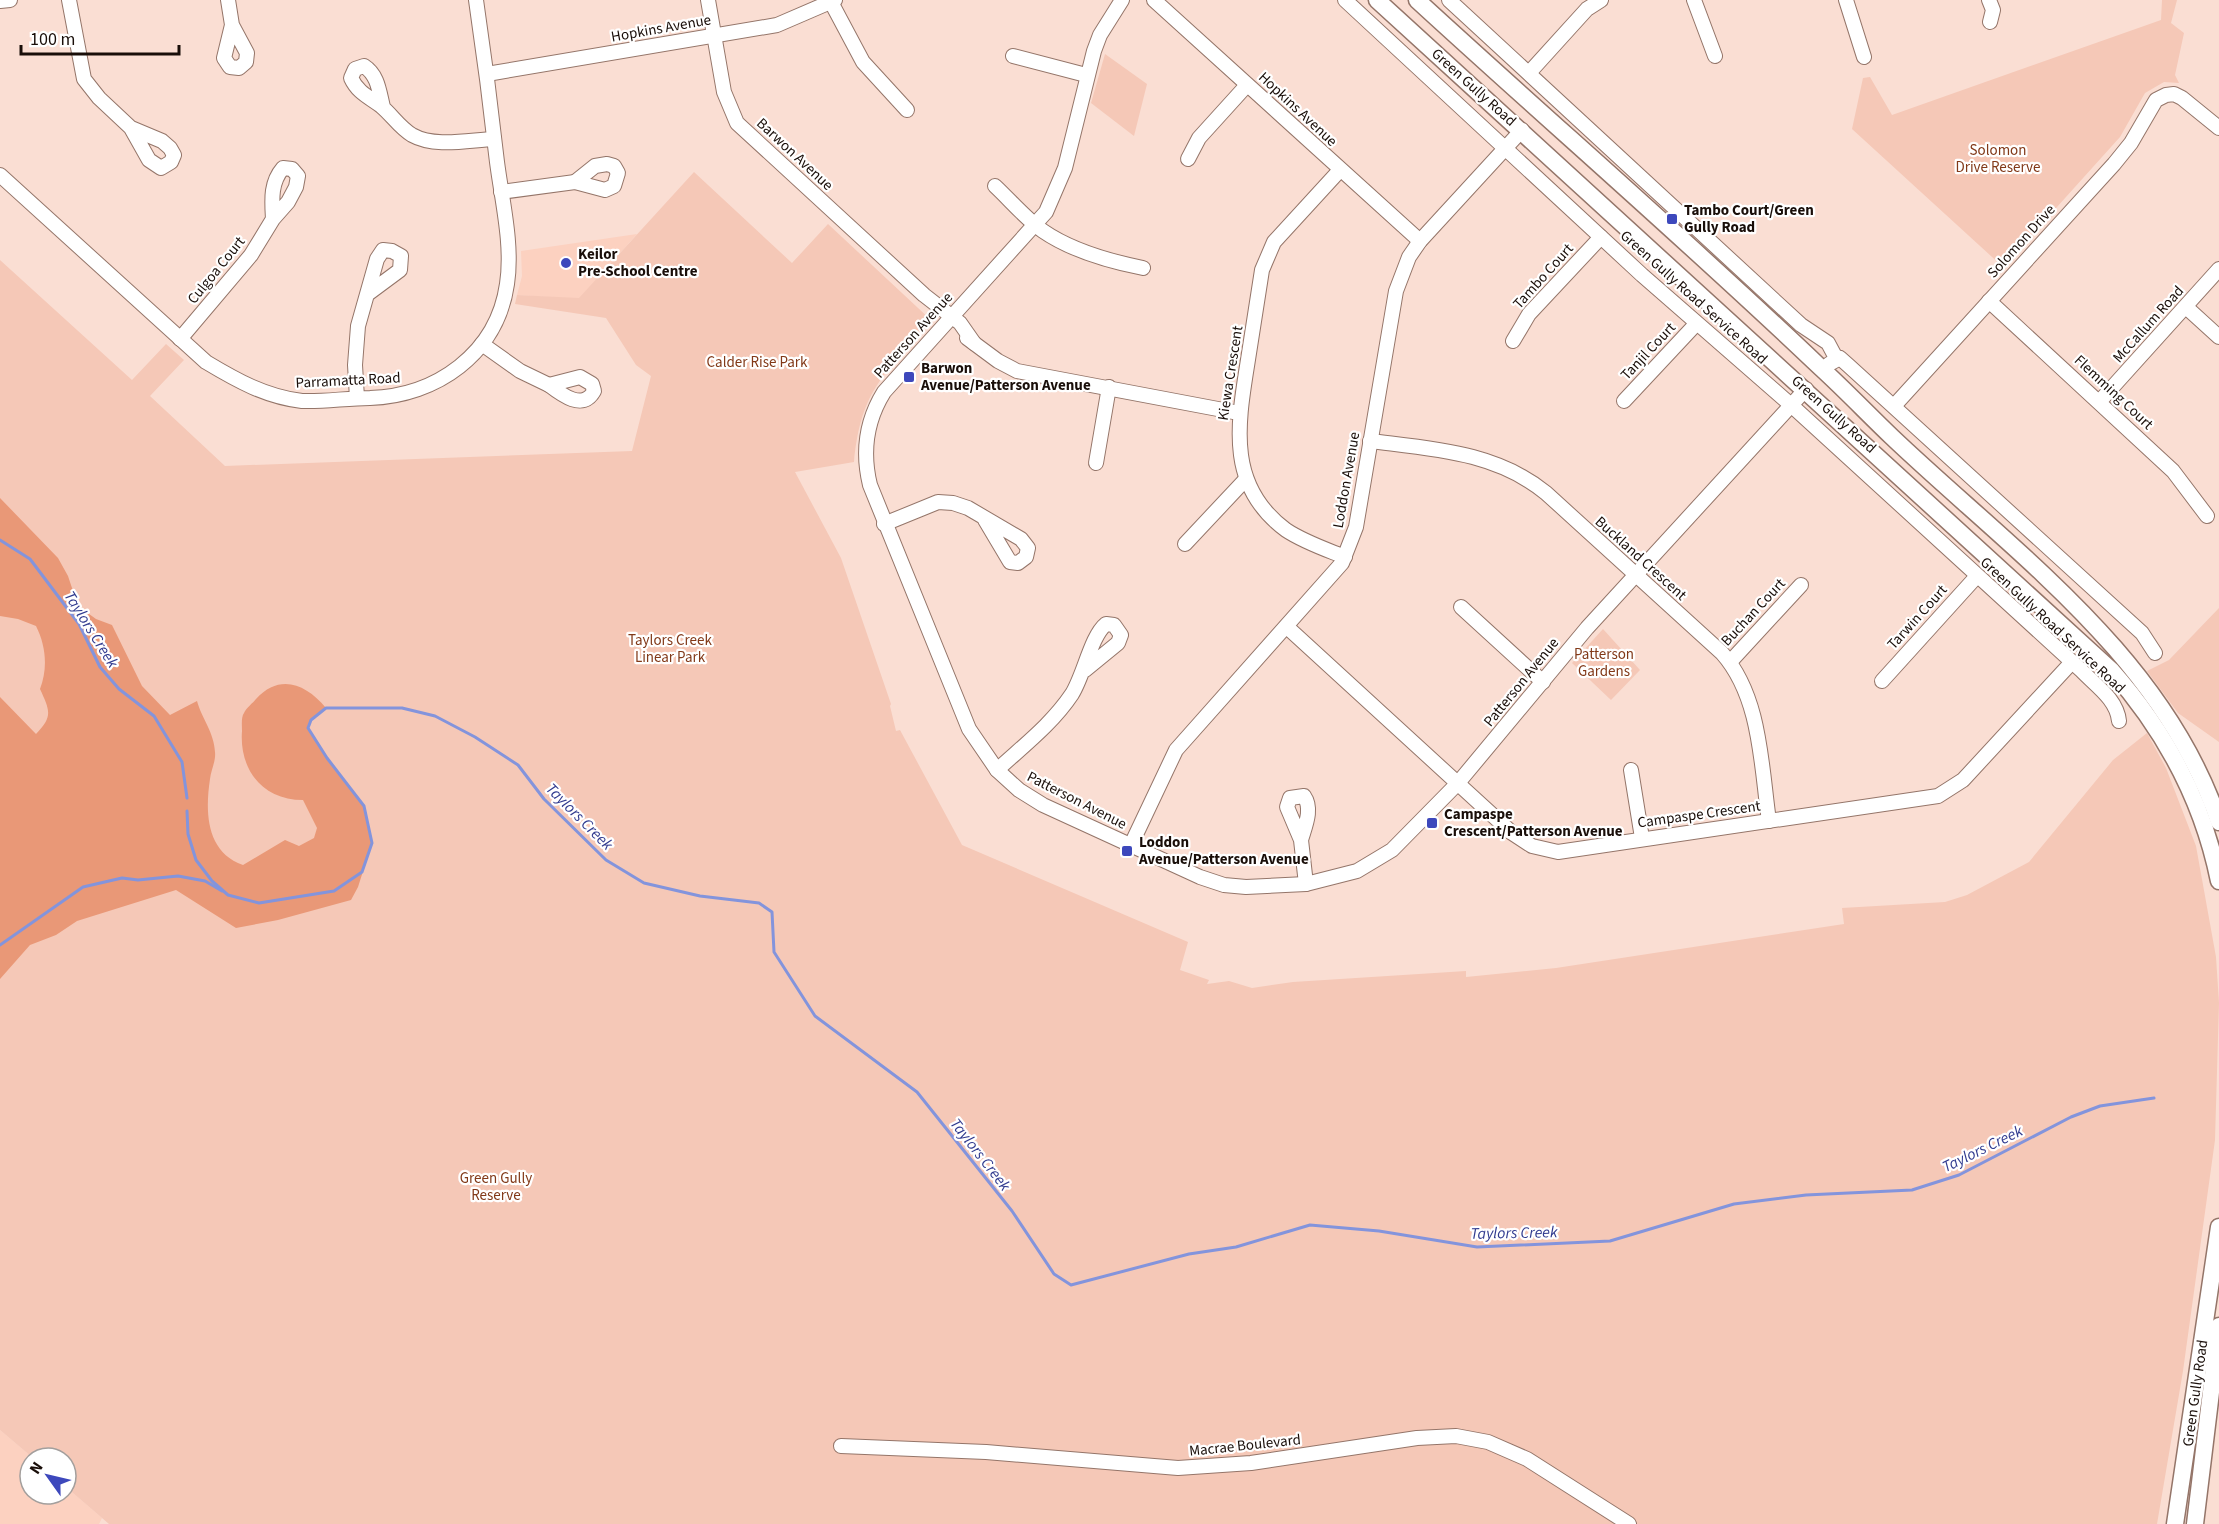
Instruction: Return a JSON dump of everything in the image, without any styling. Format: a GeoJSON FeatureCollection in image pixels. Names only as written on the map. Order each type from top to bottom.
{"type":"FeatureCollection","features":[{"type":"Feature","properties":{"kind":"main road","name":"Green Gully Road"},"geometry":{"type":"LineString","coordinates":[[1377,0],[2089,647],[2130,691],[2178,765],[2205,830],[2219,881]]}},
{"type":"Feature","properties":{"kind":"main road","name":"Green Gully Road"},"geometry":{"type":"LineString","coordinates":[[1417,0],[1823,369],[1918,462],[2074,604],[2113,644],[2173,726],[2197,768],[2219,822]]}},
{"type":"Feature","properties":{"kind":"main road"},"geometry":{"type":"LineString","coordinates":[[1522,130],[1539,111]]}},
{"type":"Feature","properties":{"kind":"main road"},"geometry":{"type":"LineString","coordinates":[[1806,389],[1823,369]]}},
{"type":"Feature","properties":{"kind":"main road","name":"Green Gully Road"},"geometry":{"type":"LineString","coordinates":[[2175,1524],[2219,1227]]}},
{"type":"Feature","properties":{"kind":"main road","name":"Green Gully Road"},"geometry":{"type":"LineString","coordinates":[[2195,1524],[2219,1326]]}},
{"type":"Feature","properties":{"kind":"street"},"geometry":{"type":"LineString","coordinates":[[0,1],[10,0]]}},
{"type":"Feature","properties":{"kind":"street"},"geometry":{"type":"LineString","coordinates":[[69,0],[84,79],[99,98],[131,128]]}},
{"type":"Feature","properties":{"kind":"street"},"geometry":{"type":"LineString","coordinates":[[228,0],[232,25]]}},
{"type":"Feature","properties":{"kind":"street","name":"Parramatta Road"},"geometry":{"type":"LineString","coordinates":[[0,175],[206,362],[235,380],[280,398],[304,401],[388,397],[430,386],[453,373],[482,344],[499,314],[507,285],[508,258],[501,192],[476,0]]}},
{"type":"Feature","properties":{"kind":"street","name":"Barwon Avenue"},"geometry":{"type":"LineString","coordinates":[[708,0],[724,92],[738,123],[974,342],[998,361],[1017,371],[1239,412]]}},
{"type":"Feature","properties":{"kind":"street","name":"Patterson Avenue"},"geometry":{"type":"LineString","coordinates":[[1122,0],[1100,35],[1086,75],[1059,187],[1036,225],[893,381],[873,412],[866,440],[866,471],[884,524],[969,729],[997,771],[1035,800],[1200,877],[1224,885],[1261,887],[1306,884],[1343,876],[1381,859],[1407,837],[1458,783],[1577,640],[1806,389]]}},
{"type":"Feature","properties":{"kind":"street","name":"Hopkins Avenue"},"geometry":{"type":"LineString","coordinates":[[1154,0],[1340,171],[1420,241]]}},
{"type":"Feature","properties":{"kind":"street","name":"Green Gully Road Service Road"},"geometry":{"type":"LineString","coordinates":[[1345,0],[1696,324],[1791,405],[2072,662],[2112,701],[2119,721]]}},
{"type":"Feature","properties":{"kind":"street"},"geometry":{"type":"LineString","coordinates":[[1449,0],[1802,325],[1828,343],[1836,358],[1850,366],[2142,633],[2155,653]]}},
{"type":"Feature","properties":{"kind":"street"},"geometry":{"type":"LineString","coordinates":[[1529,73],[1587,9],[1601,0]]}},
{"type":"Feature","properties":{"kind":"street"},"geometry":{"type":"LineString","coordinates":[[1694,0],[1715,56]]}},
{"type":"Feature","properties":{"kind":"street"},"geometry":{"type":"LineString","coordinates":[[1846,0],[1864,57]]}},
{"type":"Feature","properties":{"kind":"street"},"geometry":{"type":"LineString","coordinates":[[833,1],[863,62],[907,111]]}},
{"type":"Feature","properties":{"kind":"street","name":"Hopkins Avenue"},"geometry":{"type":"LineString","coordinates":[[487,74],[777,25],[833,1]]}},
{"type":"Feature","properties":{"kind":"street"},"geometry":{"type":"LineString","coordinates":[[1990,22],[1993,1]]}},
{"type":"Feature","properties":{"kind":"street"},"geometry":{"type":"LineString","coordinates":[[1013,56],[1086,75]]}},
{"type":"Feature","properties":{"kind":"street"},"geometry":{"type":"LineString","coordinates":[[1188,159],[1199,138],[1247,85]]}},
{"type":"Feature","properties":{"kind":"street","name":"Solomon Drive"},"geometry":{"type":"LineString","coordinates":[[1894,406],[2114,164],[2131,143],[2156,100],[2174,94],[2219,128]]}},
{"type":"Feature","properties":{"kind":"street"},"geometry":{"type":"LineString","coordinates":[[1539,111],[1554,96]]}},
{"type":"Feature","properties":{"kind":"street"},"geometry":{"type":"LineString","coordinates":[[383,107],[392,120],[422,140],[443,142],[494,139]]}},
{"type":"Feature","properties":{"kind":"street","name":"Loddon Avenue"},"geometry":{"type":"LineString","coordinates":[[1131,845],[1176,750],[1335,573],[1345,557],[1356,527],[1396,291],[1409,258],[1420,241],[1522,130]]}},
{"type":"Feature","properties":{"kind":"street","name":"Kiewa Crescent"},"geometry":{"type":"LineString","coordinates":[[1340,171],[1268,251],[1262,270],[1239,412],[1238,441],[1246,479],[1267,511],[1286,529],[1310,543],[1345,557]]}},
{"type":"Feature","properties":{"kind":"street"},"geometry":{"type":"LineString","coordinates":[[501,192],[574,182]]}},
{"type":"Feature","properties":{"kind":"street"},"geometry":{"type":"LineString","coordinates":[[995,186],[1036,225],[1083,251],[1113,262],[1143,268]]}},
{"type":"Feature","properties":{"kind":"street","name":"Culgoa Court"},"geometry":{"type":"LineString","coordinates":[[180,339],[251,255],[273,219]]}},
{"type":"Feature","properties":{"kind":"street","name":"Tambo Court"},"geometry":{"type":"LineString","coordinates":[[1513,341],[1529,314],[1601,237]]}},
{"type":"Feature","properties":{"kind":"street","name":"McCallum Road"},"geometry":{"type":"LineString","coordinates":[[2100,400],[2219,269]]}},
{"type":"Feature","properties":{"kind":"street"},"geometry":{"type":"LineString","coordinates":[[357,398],[356,342],[358,326],[369,293]]}},
{"type":"Feature","properties":{"kind":"street","name":"Flemming Court"},"geometry":{"type":"LineString","coordinates":[[1989,301],[2100,400],[2173,471],[2207,516]]}},
{"type":"Feature","properties":{"kind":"street"},"geometry":{"type":"LineString","coordinates":[[2186,307],[2219,337]]}},
{"type":"Feature","properties":{"kind":"street","name":"Tanjil Court"},"geometry":{"type":"LineString","coordinates":[[1624,401],[1696,324]]}},
{"type":"Feature","properties":{"kind":"street"},"geometry":{"type":"LineString","coordinates":[[482,344],[520,371],[549,385]]}},
{"type":"Feature","properties":{"kind":"street"},"geometry":{"type":"LineString","coordinates":[[1823,369],[1836,358]]}},
{"type":"Feature","properties":{"kind":"street"},"geometry":{"type":"LineString","coordinates":[[1096,463],[1109,387]]}},
{"type":"Feature","properties":{"kind":"street","name":"Buckland Crescent"},"geometry":{"type":"LineString","coordinates":[[1370,441],[1483,458],[1512,470],[1546,493],[1730,662],[1740,678],[1752,713],[1769,821]]}},
{"type":"Feature","properties":{"kind":"street"},"geometry":{"type":"LineString","coordinates":[[1185,544],[1246,479]]}},
{"type":"Feature","properties":{"kind":"street"},"geometry":{"type":"LineString","coordinates":[[884,524],[927,506],[946,502],[968,508],[985,520]]}},
{"type":"Feature","properties":{"kind":"street","name":"Tarwin Court"},"geometry":{"type":"LineString","coordinates":[[1882,681],[1977,576]]}},
{"type":"Feature","properties":{"kind":"street","name":"Buchan Court"},"geometry":{"type":"LineString","coordinates":[[1730,662],[1801,585]]}},
{"type":"Feature","properties":{"kind":"street"},"geometry":{"type":"LineString","coordinates":[[1461,607],[1543,682]]}},
{"type":"Feature","properties":{"kind":"street","name":"Campaspe Crescent"},"geometry":{"type":"LineString","coordinates":[[1287,627],[1512,833],[1540,849],[1558,852],[1938,796],[1963,780],[2072,662]]}},
{"type":"Feature","properties":{"kind":"street"},"geometry":{"type":"LineString","coordinates":[[997,771],[1055,715],[1085,670]]}},
{"type":"Feature","properties":{"kind":"street"},"geometry":{"type":"LineString","coordinates":[[1631,770],[1642,838]]}},
{"type":"Feature","properties":{"kind":"street"},"geometry":{"type":"LineString","coordinates":[[1301,840],[1306,884]]}},
{"type":"Feature","properties":{"kind":"street","name":"Macrae Boulevard"},"geometry":{"type":"LineString","coordinates":[[841,1446],[986,1452],[1178,1468],[1244,1464],[1418,1438],[1456,1436],[1488,1442],[1527,1459],[1629,1524]]}},
{"type":"Feature","properties":{"kind":"shaded area","name":"Keilor Pre-School Centre"},"geometry":{"type":"Polygon","coordinates":[[[637,234],[579,299],[517,295],[522,276],[521,251],[637,234]]]}},
{"type":"Feature","properties":{"kind":"shaded area"},"geometry":{"type":"Polygon","coordinates":[[[0,498],[58,558],[68,576],[78,606],[96,619],[112,625],[142,686],[170,715],[197,701],[212,738],[215,752],[208,792],[208,817],[215,841],[231,859],[243,865],[285,840],[299,846],[314,838],[317,828],[303,800],[276,795],[256,780],[249,770],[242,745],[242,719],[245,711],[265,691],[283,684],[301,688],[310,693],[326,708],[311,720],[308,728],[327,758],[364,806],[372,843],[358,887],[351,900],[278,920],[236,928],[176,890],[77,921],[56,935],[30,945],[0,979],[0,697],[36,734],[47,718],[48,708],[40,689],[45,657],[36,626],[18,619],[0,616],[0,498]]]}},
{"type":"Feature","properties":{"kind":"shaded area"},"geometry":{"type":"Polygon","coordinates":[[[0,1430],[19,1446],[18,1506],[78,1506],[78,1497],[102,1518],[99,1524],[0,1524],[0,1430]]]}},
{"type":"Feature","properties":{"kind":"green space","name":"Solomon Drive Reserve"},"geometry":{"type":"Polygon","coordinates":[[[2162,0],[2177,0],[2171,23],[2184,33],[2175,75],[2179,83],[2164,82],[2145,93],[2120,137],[2003,267],[1852,129],[1863,78],[1870,77],[1892,115],[2161,20],[2162,0]]]}},
{"type":"Feature","properties":{"kind":"green space"},"geometry":{"type":"Polygon","coordinates":[[[1105,54],[1147,84],[1134,136],[1091,103],[1105,54]]]}},
{"type":"Feature","properties":{"kind":"green space"},"geometry":{"type":"Polygon","coordinates":[[[694,172],[792,263],[828,224],[932,321],[878,383],[863,416],[857,437],[854,462],[795,472],[841,558],[891,704],[896,731],[900,730],[962,845],[1188,942],[1180,970],[1209,980],[1207,984],[1229,981],[1252,988],[1293,982],[1466,971],[1466,977],[1556,968],[1844,924],[1842,908],[1945,902],[1967,895],[2029,862],[2113,760],[2147,733],[2166,768],[2196,846],[2216,957],[2219,1003],[2215,1140],[2183,1371],[2157,1524],[109,1524],[78,1497],[78,1446],[19,1446],[0,1430],[0,260],[132,380],[166,344],[184,360],[150,396],[225,466],[632,451],[651,376],[636,365],[606,318],[515,304],[517,295],[579,298],[694,172]]]}},
{"type":"Feature","properties":{"kind":"green space"},"geometry":{"type":"Polygon","coordinates":[[[2219,608],[2219,742],[2178,713],[2147,671],[2169,660],[2219,608]]]}},
{"type":"Feature","properties":{"kind":"green space","name":"Patterson Gardens"},"geometry":{"type":"Polygon","coordinates":[[[1603,629],[1640,670],[1611,700],[1572,663],[1603,629]]]}},
{"type":"Feature","properties":{"kind":"waterway","name":"Taylors Creek"},"geometry":{"type":"LineString","coordinates":[[0,540],[30,559],[79,624],[100,667],[119,689],[154,716],[182,762],[187,798]]}},
{"type":"Feature","properties":{"kind":"waterway","name":"Taylors Creek"},"geometry":{"type":"LineString","coordinates":[[187,811],[188,834],[196,860],[212,881],[228,895],[259,903],[334,891],[362,872],[372,843],[364,806],[327,758],[308,728],[311,720],[326,708],[402,708],[435,716],[475,737],[518,765],[544,799],[606,860],[644,883],[700,896],[759,903],[772,912],[774,952],[815,1016],[917,1092],[1012,1211],[1054,1274],[1071,1285],[1189,1254],[1236,1247],[1310,1225],[1379,1231],[1477,1247],[1610,1241],[1734,1204],[1806,1195],[1912,1190],[1959,1175],[2071,1117],[2100,1106],[2154,1098]]}},
{"type":"Feature","properties":{"kind":"waterway"},"geometry":{"type":"LineString","coordinates":[[0,945],[83,887],[122,878],[138,880],[178,876],[205,881],[222,891]]}},
{"type":"Feature","properties":{"kind":"place","name":"Tambo Court/Green Gully Road"},"geometry":{"type":"Point","coordinates":[1672,219]}},
{"type":"Feature","properties":{"kind":"place","name":"Keilor Pre-School Centre"},"geometry":{"type":"Point","coordinates":[566,263]}},
{"type":"Feature","properties":{"kind":"place","name":"Barwon Avenue/Patterson Avenue"},"geometry":{"type":"Point","coordinates":[909,377]}},
{"type":"Feature","properties":{"kind":"place","name":"Campaspe Crescent/Patterson Avenue"},"geometry":{"type":"Point","coordinates":[1432,823]}},
{"type":"Feature","properties":{"kind":"place","name":"Loddon Avenue/Patterson Avenue"},"geometry":{"type":"Point","coordinates":[1127,851]}},
{"type":"Feature","properties":{"kind":"park label","name":"Calder Rise Park"},"geometry":{"type":"Point","coordinates":[757,362]}},
{"type":"Feature","properties":{"kind":"park label","name":"Taylors Creek Linear Park"},"geometry":{"type":"Point","coordinates":[670,648]}},
{"type":"Feature","properties":{"kind":"park label","name":"Green Gully Reserve"},"geometry":{"type":"Point","coordinates":[496,1186]}}]}
